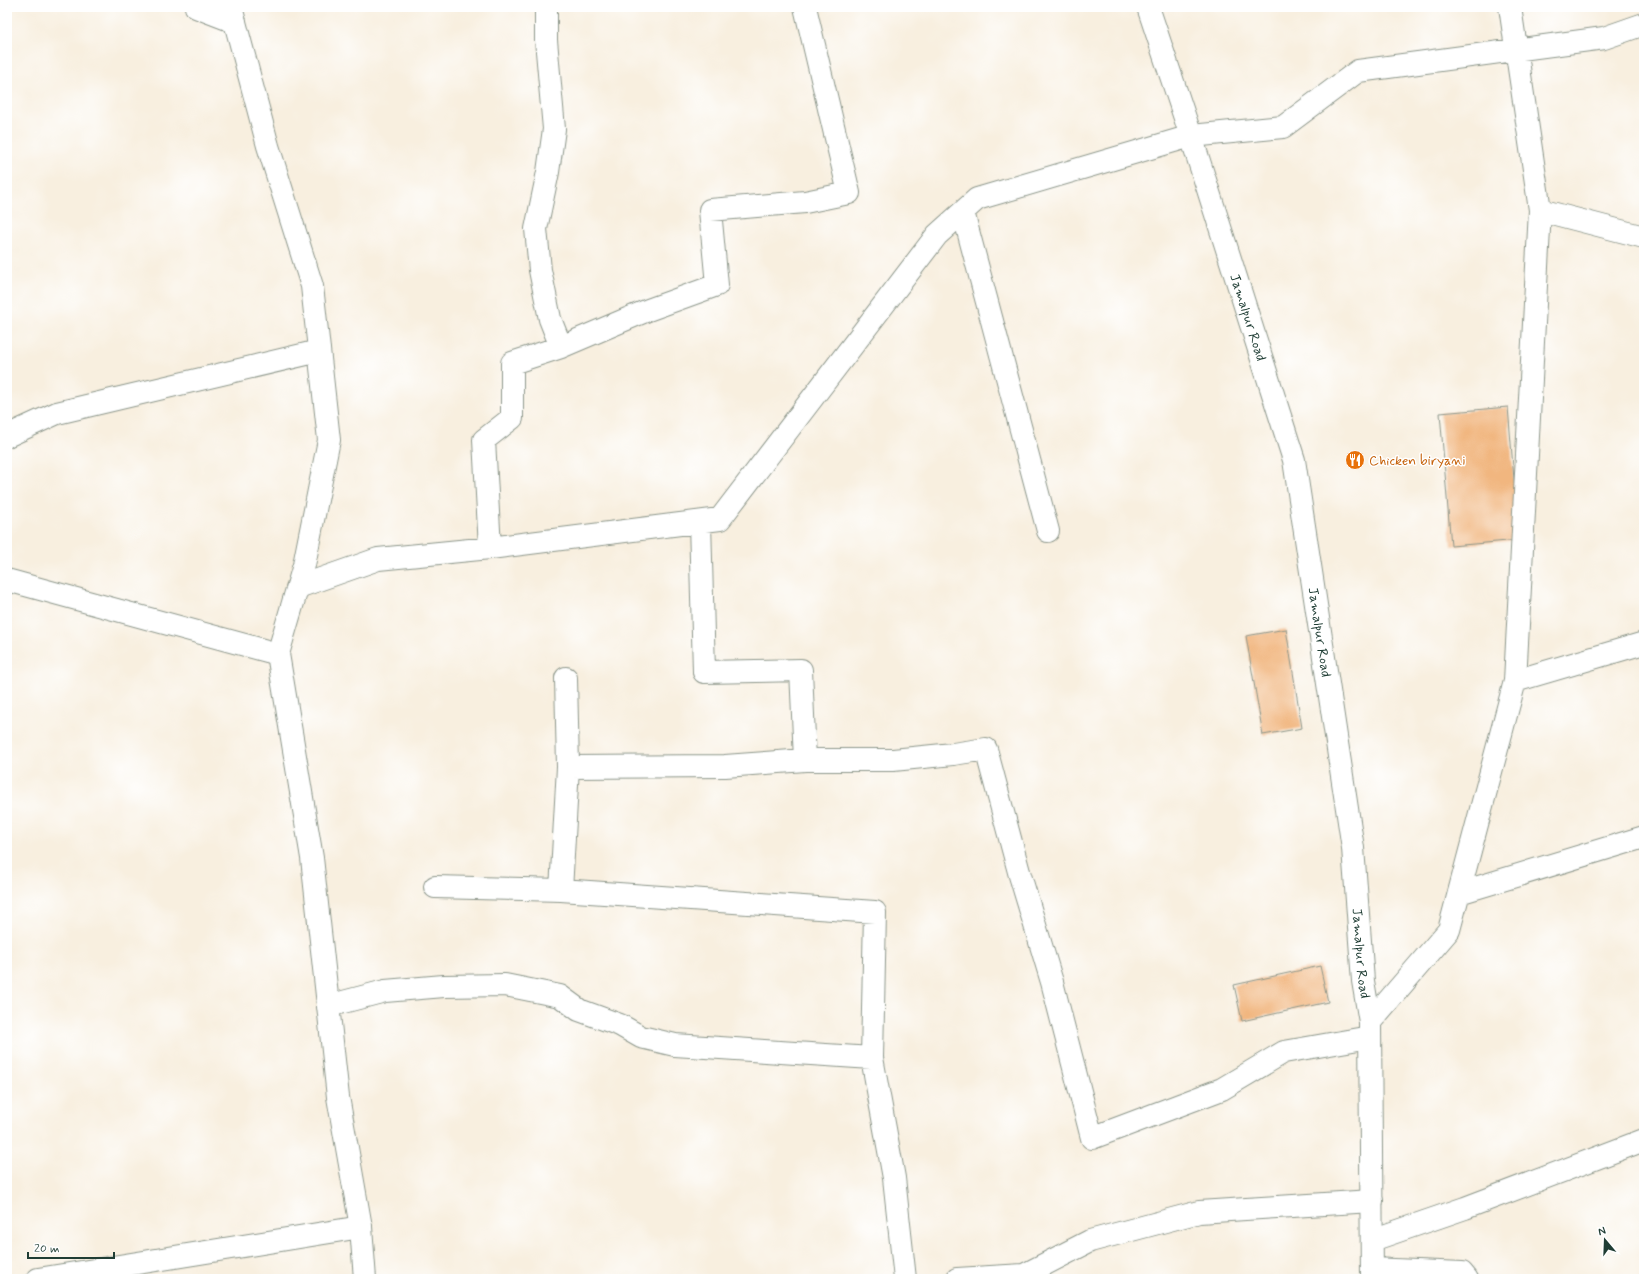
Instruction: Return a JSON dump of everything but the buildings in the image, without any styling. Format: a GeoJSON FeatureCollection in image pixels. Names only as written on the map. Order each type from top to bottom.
{"type":"FeatureCollection","features":[{"type":"Feature","properties":{"kind":"street"},"geometry":{"type":"LineString","coordinates":[[196,7],[233,15],[268,146],[312,286],[329,440],[304,565],[278,654],[312,858],[338,1097],[361,1228],[365,1279]]}},
{"type":"Feature","properties":{"kind":"street"},"geometry":{"type":"LineString","coordinates":[[546,7],[546,40],[554,129],[548,172],[536,229],[540,270],[550,320],[561,347]]}},
{"type":"Feature","properties":{"kind":"street"},"geometry":{"type":"LineString","coordinates":[[490,548],[484,440],[512,418],[512,363],[561,347],[648,310],[717,285],[710,210],[805,202],[849,193],[805,7]]}},
{"type":"Feature","properties":{"kind":"street","name":"Jamalpur Road"},"geometry":{"type":"LineString","coordinates":[[1148,7],[1191,136],[1294,460],[1353,848],[1363,981],[1370,1029],[1372,1274]]}},
{"type":"Feature","properties":{"kind":"street"},"geometry":{"type":"LineString","coordinates":[[568,767],[725,766],[805,760],[893,760],[986,749],[1019,872],[1052,982],[1092,1138],[1222,1089],[1284,1052],[1370,1029],[1449,930],[1515,681],[1540,210],[1510,7]]}},
{"type":"Feature","properties":{"kind":"street"},"geometry":{"type":"LineString","coordinates":[[298,587],[378,559],[490,548],[720,519],[937,235],[977,199],[1191,136],[1283,127],[1358,71],[1604,38],[1644,24]]}},
{"type":"Feature","properties":{"kind":"street"},"geometry":{"type":"LineString","coordinates":[[1540,210],[1644,237]]}},
{"type":"Feature","properties":{"kind":"street"},"geometry":{"type":"LineString","coordinates":[[963,212],[1048,531]]}},
{"type":"Feature","properties":{"kind":"street"},"geometry":{"type":"LineString","coordinates":[[7,436],[57,413],[319,351]]}},
{"type":"Feature","properties":{"kind":"street"},"geometry":{"type":"LineString","coordinates":[[700,522],[704,672],[801,670],[805,760]]}},
{"type":"Feature","properties":{"kind":"street"},"geometry":{"type":"LineString","coordinates":[[7,580],[278,654]]}},
{"type":"Feature","properties":{"kind":"street"},"geometry":{"type":"LineString","coordinates":[[1515,681],[1644,643]]}},
{"type":"Feature","properties":{"kind":"street"},"geometry":{"type":"LineString","coordinates":[[561,890],[568,767],[566,678]]}},
{"type":"Feature","properties":{"kind":"street"},"geometry":{"type":"LineString","coordinates":[[1459,894],[1644,837]]}},
{"type":"Feature","properties":{"kind":"street"},"geometry":{"type":"LineString","coordinates":[[435,887],[561,890],[875,912],[872,1058],[894,1178],[905,1279]]}},
{"type":"Feature","properties":{"kind":"street"},"geometry":{"type":"LineString","coordinates":[[328,1006],[385,991],[444,986],[505,985],[560,996],[579,1010],[620,1025],[642,1037],[675,1045],[872,1058]]}},
{"type":"Feature","properties":{"kind":"street"},"geometry":{"type":"LineString","coordinates":[[1372,1240],[1465,1208],[1644,1140]]}},
{"type":"Feature","properties":{"kind":"street"},"geometry":{"type":"LineString","coordinates":[[957,1279],[1024,1277],[1090,1241],[1199,1212],[1372,1201]]}},
{"type":"Feature","properties":{"kind":"street"},"geometry":{"type":"LineString","coordinates":[[38,1279],[361,1228]]}},
{"type":"Feature","properties":{"kind":"street"},"geometry":{"type":"LineString","coordinates":[[1372,1274],[1462,1273],[1466,1279]]}},
{"type":"Feature","properties":{"kind":"place","name":"Chicken biryani"},"geometry":{"type":"Point","coordinates":[1355,460]}}]}
